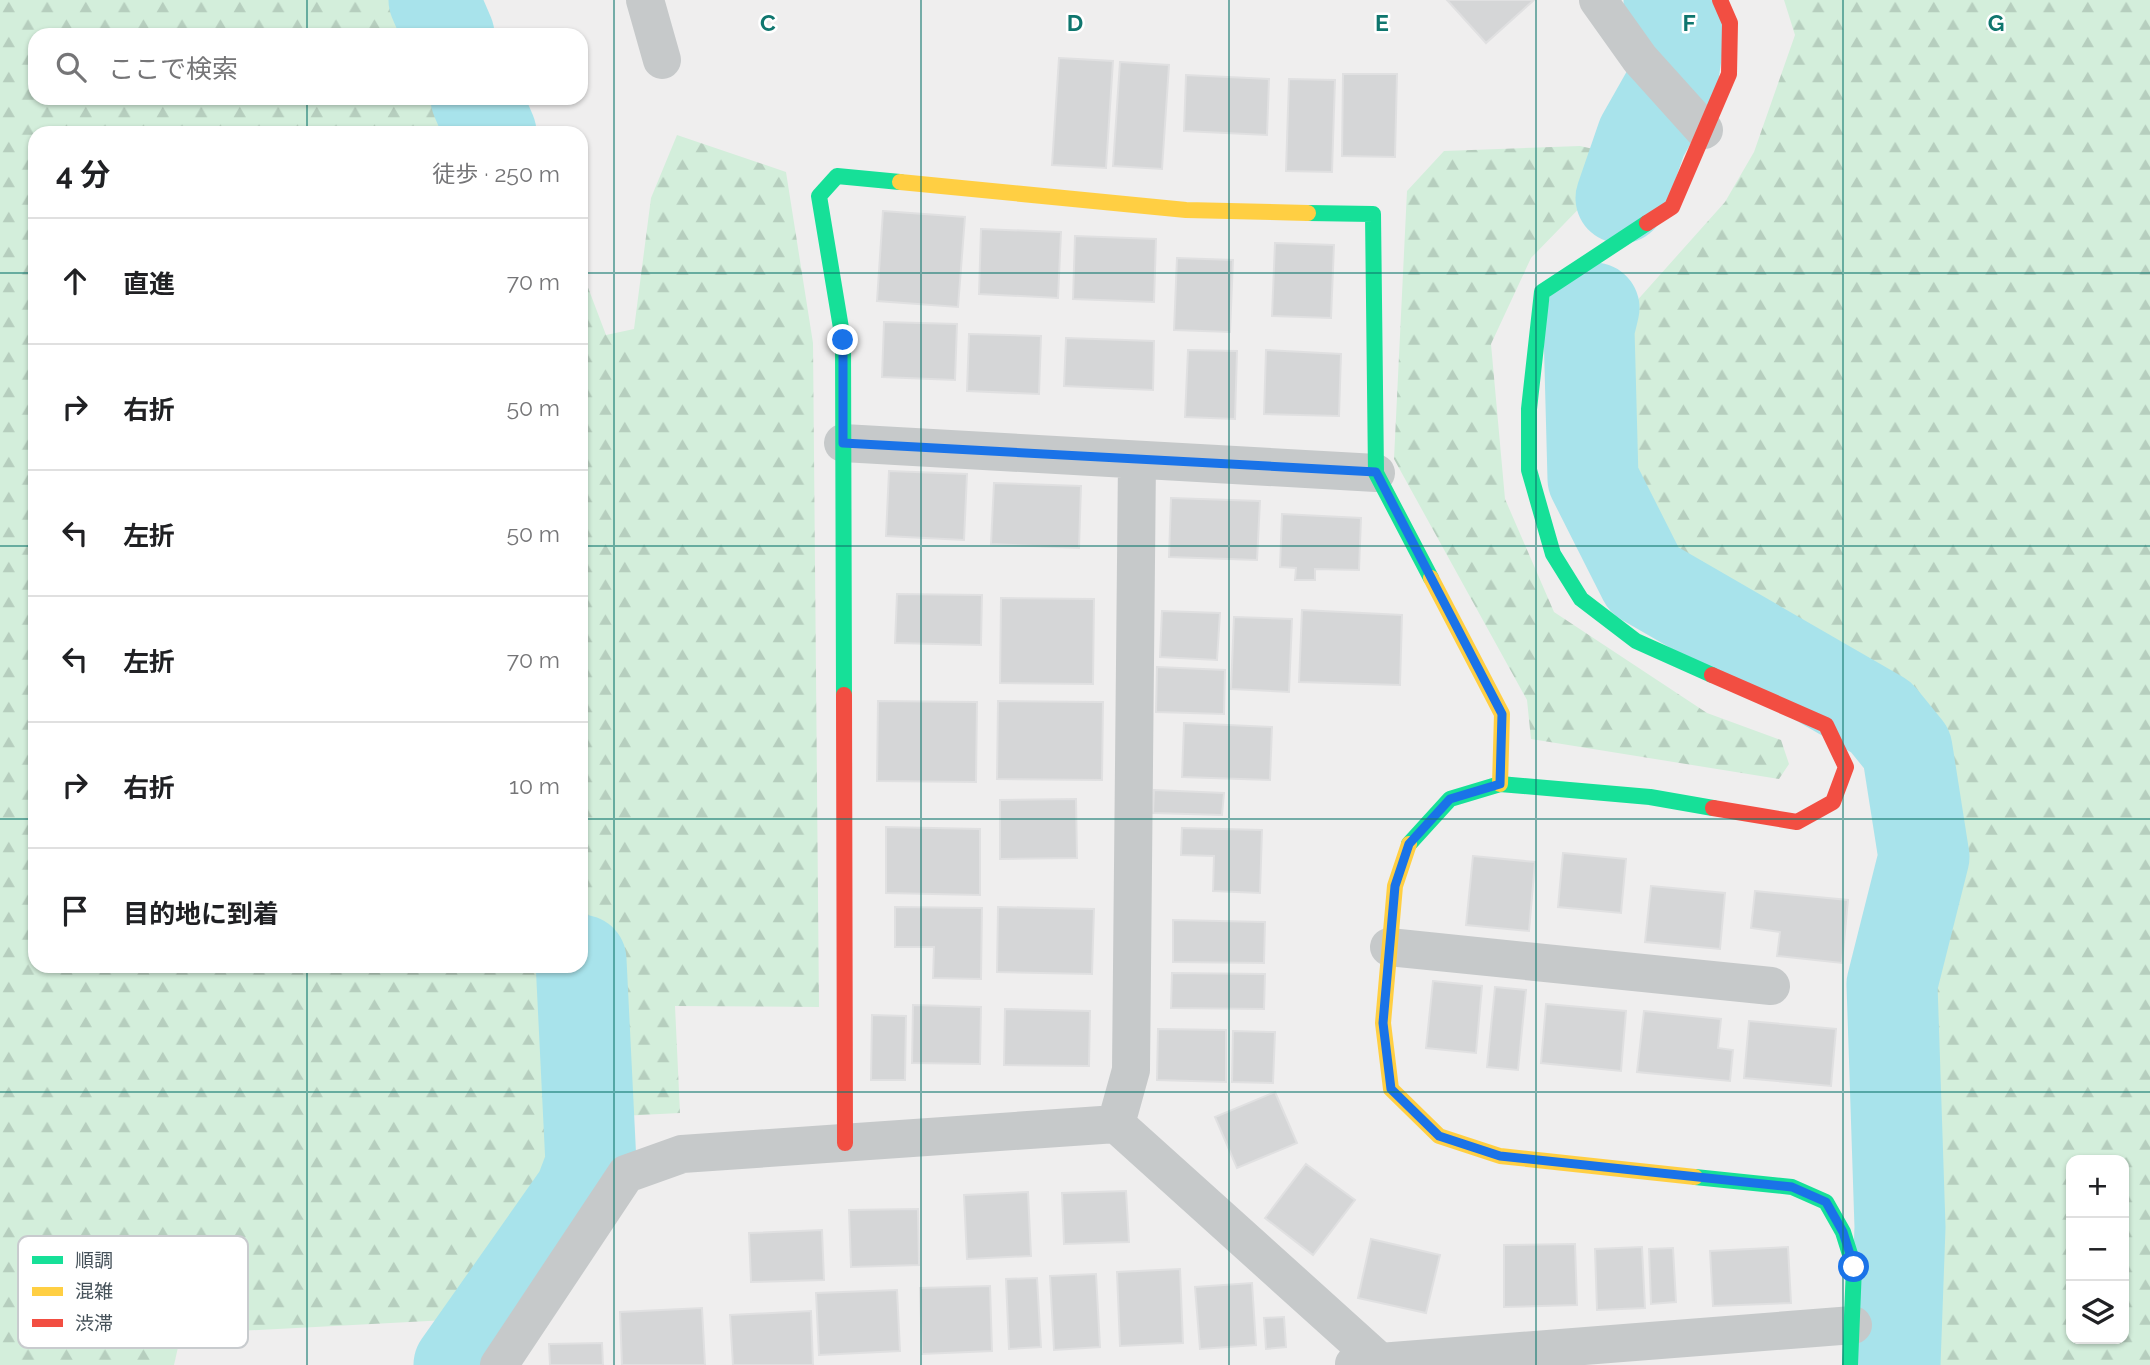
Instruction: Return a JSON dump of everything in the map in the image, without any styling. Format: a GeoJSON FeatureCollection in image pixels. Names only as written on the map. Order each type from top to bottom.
{"type":"FeatureCollection","features":[{"type":"Feature","properties":{"kind":"street"},"geometry":{"type":"LineString","coordinates":[[645,0],[662,60]]}},
{"type":"Feature","properties":{"kind":"street"},"geometry":{"type":"LineString","coordinates":[[1598,0],[1640,59],[1681,104],[1672,207],[1542,292],[1528,409],[1528,470],[1553,554],[1581,599],[1636,641],[1826,725],[1846,767],[1833,802],[1797,822],[1650,797],[1500,784],[1450,799],[1409,844],[1395,886],[1383,1023],[1391,1089],[1439,1136],[1500,1156],[1792,1187],[1826,1202],[1843,1232],[1854,1267],[1850,1365]]}},
{"type":"Feature","properties":{"kind":"street"},"geometry":{"type":"LineString","coordinates":[[1681,104],[1728,75],[1730,23],[1720,0]]}},
{"type":"Feature","properties":{"kind":"street"},"geometry":{"type":"LineString","coordinates":[[845,1143],[843,340],[819,196],[838,176],[1186,210],[1373,214],[1376,472],[1502,714],[1500,784]]}},
{"type":"Feature","properties":{"kind":"street"},"geometry":{"type":"LineString","coordinates":[[843,443],[1376,472]]}},
{"type":"Feature","properties":{"kind":"street"},"geometry":{"type":"LineString","coordinates":[[1116,1124],[1131,1070],[1138,460]]}},
{"type":"Feature","properties":{"kind":"street"},"geometry":{"type":"LineString","coordinates":[[1389,947],[1771,986]]}},
{"type":"Feature","properties":{"kind":"street"},"geometry":{"type":"LineString","coordinates":[[499,1365],[626,1174],[682,1154],[1116,1124],[1362,1364],[1853,1325]]}},
{"type":"Feature","properties":{"kind":"green space"},"geometry":{"type":"Polygon","coordinates":[[[0,0],[477,0],[488,28],[28,28],[28,105],[518,105],[526,126],[28,126],[28,973],[588,973],[588,287],[606,335],[634,329],[651,198],[677,135],[786,172],[813,343],[819,1007],[675,1006],[680,1113],[581,1118],[466,1319],[248,1330],[248,1236],[18,1236],[18,1348],[178,1348],[174,1365],[0,1365],[0,0]]]}},
{"type":"Feature","properties":{"kind":"green space"},"geometry":{"type":"Polygon","coordinates":[[[1645,0],[1661,0],[1668,23],[1645,0]]]}},
{"type":"Feature","properties":{"kind":"green space"},"geometry":{"type":"Polygon","coordinates":[[[1784,0],[2150,0],[2150,1365],[1900,1365],[1911,1172],[1897,966],[1924,820],[1898,709],[1605,545],[1578,493],[1580,435],[1617,323],[1725,202],[1754,152],[1795,35],[1784,0]]]}},
{"type":"Feature","properties":{"kind":"green space"},"geometry":{"type":"Polygon","coordinates":[[[1580,146],[1629,157],[1531,258],[1491,344],[1505,499],[1554,612],[1707,713],[1781,740],[1789,764],[1779,779],[1531,739],[1527,700],[1394,459],[1407,191],[1444,151],[1580,146]]]}},
{"type":"Feature","properties":{"kind":"building"},"geometry":{"type":"Polygon","coordinates":[[[1447,0],[1534,0],[1486,43],[1447,0]]]}},
{"type":"Feature","properties":{"kind":"building"},"geometry":{"type":"Polygon","coordinates":[[[1059,58],[1113,61],[1106,168],[1052,165],[1059,58]]]}},
{"type":"Feature","properties":{"kind":"building"},"geometry":{"type":"Polygon","coordinates":[[[1120,62],[1169,65],[1162,169],[1113,166],[1120,62]]]}},
{"type":"Feature","properties":{"kind":"building"},"geometry":{"type":"Polygon","coordinates":[[[1343,74],[1397,74],[1395,157],[1342,156],[1343,74]]]}},
{"type":"Feature","properties":{"kind":"building"},"geometry":{"type":"Polygon","coordinates":[[[1186,75],[1269,79],[1267,135],[1184,131],[1186,75]]]}},
{"type":"Feature","properties":{"kind":"building"},"geometry":{"type":"Polygon","coordinates":[[[1289,79],[1335,80],[1332,172],[1286,171],[1289,79]]]}},
{"type":"Feature","properties":{"kind":"building"},"geometry":{"type":"Polygon","coordinates":[[[883,211],[965,217],[958,307],[877,301],[883,211]]]}},
{"type":"Feature","properties":{"kind":"building"},"geometry":{"type":"Polygon","coordinates":[[[981,229],[1061,232],[1058,298],[979,294],[981,229]]]}},
{"type":"Feature","properties":{"kind":"building"},"geometry":{"type":"Polygon","coordinates":[[[1075,236],[1156,239],[1154,302],[1073,299],[1075,236]]]}},
{"type":"Feature","properties":{"kind":"building"},"geometry":{"type":"Polygon","coordinates":[[[1275,243],[1334,245],[1331,318],[1272,316],[1275,243]]]}},
{"type":"Feature","properties":{"kind":"building"},"geometry":{"type":"Polygon","coordinates":[[[1177,258],[1233,260],[1230,332],[1174,330],[1177,258]]]}},
{"type":"Feature","properties":{"kind":"building"},"geometry":{"type":"Polygon","coordinates":[[[884,322],[957,324],[955,380],[882,377],[884,322]]]}},
{"type":"Feature","properties":{"kind":"building"},"geometry":{"type":"Polygon","coordinates":[[[969,334],[1041,336],[1039,394],[967,391],[969,334]]]}},
{"type":"Feature","properties":{"kind":"building"},"geometry":{"type":"Polygon","coordinates":[[[1066,338],[1154,341],[1153,390],[1064,386],[1066,338]]]}},
{"type":"Feature","properties":{"kind":"building"},"geometry":{"type":"Polygon","coordinates":[[[1188,350],[1237,351],[1235,419],[1185,417],[1188,350]]]}},
{"type":"Feature","properties":{"kind":"building"},"geometry":{"type":"Polygon","coordinates":[[[1266,350],[1341,354],[1339,416],[1264,414],[1266,350]]]}},
{"type":"Feature","properties":{"kind":"building"},"geometry":{"type":"Polygon","coordinates":[[[889,471],[967,474],[964,540],[886,536],[889,471]]]}},
{"type":"Feature","properties":{"kind":"building"},"geometry":{"type":"Polygon","coordinates":[[[994,483],[1081,486],[1079,548],[991,544],[994,483]]]}},
{"type":"Feature","properties":{"kind":"building"},"geometry":{"type":"Polygon","coordinates":[[[1171,498],[1260,501],[1257,560],[1169,557],[1171,498]]]}},
{"type":"Feature","properties":{"kind":"building"},"geometry":{"type":"Polygon","coordinates":[[[1282,514],[1361,518],[1359,570],[1315,569],[1315,580],[1295,580],[1296,568],[1280,567],[1282,514]]]}},
{"type":"Feature","properties":{"kind":"building"},"geometry":{"type":"Polygon","coordinates":[[[897,594],[982,595],[981,645],[895,643],[897,594]]]}},
{"type":"Feature","properties":{"kind":"building"},"geometry":{"type":"Polygon","coordinates":[[[1001,598],[1094,599],[1093,684],[1000,683],[1001,598]]]}},
{"type":"Feature","properties":{"kind":"building"},"geometry":{"type":"Polygon","coordinates":[[[1302,610],[1402,615],[1400,685],[1299,682],[1302,610]]]}},
{"type":"Feature","properties":{"kind":"building"},"geometry":{"type":"Polygon","coordinates":[[[1162,611],[1220,613],[1217,660],[1160,657],[1162,611]]]}},
{"type":"Feature","properties":{"kind":"building"},"geometry":{"type":"Polygon","coordinates":[[[1234,617],[1292,619],[1289,692],[1231,689],[1234,617]]]}},
{"type":"Feature","properties":{"kind":"building"},"geometry":{"type":"Polygon","coordinates":[[[1157,667],[1225,670],[1224,714],[1156,712],[1157,667]]]}},
{"type":"Feature","properties":{"kind":"building"},"geometry":{"type":"Polygon","coordinates":[[[878,701],[977,702],[976,782],[877,781],[878,701]]]}},
{"type":"Feature","properties":{"kind":"building"},"geometry":{"type":"Polygon","coordinates":[[[998,701],[1103,702],[1102,780],[997,779],[998,701]]]}},
{"type":"Feature","properties":{"kind":"building"},"geometry":{"type":"Polygon","coordinates":[[[1184,723],[1272,727],[1270,780],[1182,777],[1184,723]]]}},
{"type":"Feature","properties":{"kind":"building"},"geometry":{"type":"Polygon","coordinates":[[[1154,790],[1224,793],[1222,815],[1153,813],[1154,790]]]}},
{"type":"Feature","properties":{"kind":"building"},"geometry":{"type":"Polygon","coordinates":[[[1076,799],[1077,858],[1000,859],[1000,800],[1076,799]]]}},
{"type":"Feature","properties":{"kind":"building"},"geometry":{"type":"Polygon","coordinates":[[[886,827],[980,829],[980,895],[886,893],[886,827]]]}},
{"type":"Feature","properties":{"kind":"building"},"geometry":{"type":"Polygon","coordinates":[[[1182,828],[1262,830],[1260,893],[1213,891],[1214,856],[1181,855],[1182,828]]]}},
{"type":"Feature","properties":{"kind":"building"},"geometry":{"type":"Polygon","coordinates":[[[1563,853],[1626,859],[1621,913],[1558,907],[1563,853]]]}},
{"type":"Feature","properties":{"kind":"building"},"geometry":{"type":"Polygon","coordinates":[[[1473,856],[1535,862],[1529,931],[1466,925],[1473,856]]]}},
{"type":"Feature","properties":{"kind":"building"},"geometry":{"type":"Polygon","coordinates":[[[1651,886],[1725,893],[1720,949],[1645,942],[1651,886]]]}},
{"type":"Feature","properties":{"kind":"building"},"geometry":{"type":"Polygon","coordinates":[[[1755,891],[1848,900],[1842,963],[1777,956],[1780,932],[1751,928],[1755,891]]]}},
{"type":"Feature","properties":{"kind":"building"},"geometry":{"type":"Polygon","coordinates":[[[895,907],[982,908],[981,979],[933,978],[934,947],[895,947],[895,907]]]}},
{"type":"Feature","properties":{"kind":"building"},"geometry":{"type":"Polygon","coordinates":[[[998,907],[1094,909],[1092,974],[997,972],[998,907]]]}},
{"type":"Feature","properties":{"kind":"building"},"geometry":{"type":"Polygon","coordinates":[[[1173,920],[1265,922],[1264,963],[1173,962],[1173,920]]]}},
{"type":"Feature","properties":{"kind":"building"},"geometry":{"type":"Polygon","coordinates":[[[1172,973],[1265,974],[1264,1009],[1171,1008],[1172,973]]]}},
{"type":"Feature","properties":{"kind":"building"},"geometry":{"type":"Polygon","coordinates":[[[1433,981],[1482,986],[1476,1053],[1426,1048],[1433,981]]]}},
{"type":"Feature","properties":{"kind":"building"},"geometry":{"type":"Polygon","coordinates":[[[1495,987],[1526,990],[1518,1070],[1487,1067],[1495,987]]]}},
{"type":"Feature","properties":{"kind":"building"},"geometry":{"type":"Polygon","coordinates":[[[1546,1004],[1626,1011],[1621,1071],[1541,1063],[1546,1004]]]}},
{"type":"Feature","properties":{"kind":"building"},"geometry":{"type":"Polygon","coordinates":[[[913,1005],[981,1007],[980,1064],[912,1063],[913,1005]]]}},
{"type":"Feature","properties":{"kind":"building"},"geometry":{"type":"Polygon","coordinates":[[[1005,1009],[1090,1011],[1089,1066],[1004,1065],[1005,1009]]]}},
{"type":"Feature","properties":{"kind":"building"},"geometry":{"type":"Polygon","coordinates":[[[1644,1011],[1721,1019],[1718,1048],[1733,1050],[1730,1081],[1637,1072],[1644,1011]]]}},
{"type":"Feature","properties":{"kind":"building"},"geometry":{"type":"Polygon","coordinates":[[[872,1015],[906,1016],[905,1080],[871,1080],[872,1015]]]}},
{"type":"Feature","properties":{"kind":"building"},"geometry":{"type":"Polygon","coordinates":[[[1749,1021],[1836,1029],[1831,1086],[1744,1078],[1749,1021]]]}},
{"type":"Feature","properties":{"kind":"building"},"geometry":{"type":"Polygon","coordinates":[[[1158,1029],[1226,1030],[1226,1082],[1157,1080],[1158,1029]]]}},
{"type":"Feature","properties":{"kind":"building"},"geometry":{"type":"Polygon","coordinates":[[[1233,1031],[1275,1032],[1273,1083],[1232,1082],[1233,1031]]]}},
{"type":"Feature","properties":{"kind":"building"},"geometry":{"type":"Polygon","coordinates":[[[1275,1092],[1297,1143],[1237,1168],[1215,1117],[1275,1092]]]}},
{"type":"Feature","properties":{"kind":"building"},"geometry":{"type":"Polygon","coordinates":[[[1306,1164],[1355,1200],[1313,1255],[1265,1218],[1306,1164]]]}},
{"type":"Feature","properties":{"kind":"building"},"geometry":{"type":"Polygon","coordinates":[[[1126,1191],[1129,1242],[1064,1244],[1062,1193],[1126,1191]]]}},
{"type":"Feature","properties":{"kind":"building"},"geometry":{"type":"Polygon","coordinates":[[[1028,1192],[1031,1256],[967,1259],[964,1195],[1028,1192]]]}},
{"type":"Feature","properties":{"kind":"building"},"geometry":{"type":"Polygon","coordinates":[[[918,1209],[919,1265],[851,1267],[849,1210],[918,1209]]]}},
{"type":"Feature","properties":{"kind":"building"},"geometry":{"type":"Polygon","coordinates":[[[822,1230],[824,1280],[751,1282],[749,1233],[822,1230]]]}},
{"type":"Feature","properties":{"kind":"building"},"geometry":{"type":"Polygon","coordinates":[[[1371,1239],[1440,1255],[1426,1313],[1358,1298],[1371,1239]]]}},
{"type":"Feature","properties":{"kind":"building"},"geometry":{"type":"Polygon","coordinates":[[[1575,1244],[1577,1305],[1504,1307],[1504,1245],[1575,1244]]]}},
{"type":"Feature","properties":{"kind":"building"},"geometry":{"type":"Polygon","coordinates":[[[1642,1247],[1645,1308],[1597,1310],[1595,1249],[1642,1247]]]}},
{"type":"Feature","properties":{"kind":"building"},"geometry":{"type":"Polygon","coordinates":[[[1788,1247],[1791,1303],[1713,1306],[1710,1251],[1788,1247]]]}},
{"type":"Feature","properties":{"kind":"building"},"geometry":{"type":"Polygon","coordinates":[[[1673,1248],[1676,1302],[1651,1304],[1649,1249],[1673,1248]]]}},
{"type":"Feature","properties":{"kind":"building"},"geometry":{"type":"Polygon","coordinates":[[[1180,1269],[1183,1343],[1120,1346],[1117,1272],[1180,1269]]]}},
{"type":"Feature","properties":{"kind":"building"},"geometry":{"type":"Polygon","coordinates":[[[1096,1274],[1100,1347],[1054,1350],[1050,1276],[1096,1274]]]}},
{"type":"Feature","properties":{"kind":"building"},"geometry":{"type":"Polygon","coordinates":[[[1037,1278],[1041,1347],[1009,1349],[1006,1279],[1037,1278]]]}},
{"type":"Feature","properties":{"kind":"building"},"geometry":{"type":"Polygon","coordinates":[[[1252,1283],[1256,1345],[1200,1349],[1195,1287],[1252,1283]]]}},
{"type":"Feature","properties":{"kind":"building"},"geometry":{"type":"Polygon","coordinates":[[[990,1286],[992,1351],[922,1354],[920,1288],[990,1286]]]}},
{"type":"Feature","properties":{"kind":"building"},"geometry":{"type":"Polygon","coordinates":[[[897,1290],[900,1351],[819,1355],[816,1293],[897,1290]]]}},
{"type":"Feature","properties":{"kind":"building"},"geometry":{"type":"Polygon","coordinates":[[[702,1308],[705,1365],[622,1365],[620,1312],[702,1308]]]}},
{"type":"Feature","properties":{"kind":"building"},"geometry":{"type":"Polygon","coordinates":[[[811,1311],[813,1365],[733,1365],[730,1315],[811,1311]]]}},
{"type":"Feature","properties":{"kind":"building"},"geometry":{"type":"Polygon","coordinates":[[[1284,1317],[1286,1347],[1266,1349],[1264,1318],[1284,1317]]]}},
{"type":"Feature","properties":{"kind":"building"},"geometry":{"type":"Polygon","coordinates":[[[602,1343],[603,1365],[550,1365],[549,1344],[602,1343]]]}},
{"type":"Feature","properties":{"kind":"waterway"},"geometry":{"type":"LineString","coordinates":[[434,0],[446,28]]}},
{"type":"Feature","properties":{"kind":"waterway"},"geometry":{"type":"LineString","coordinates":[[1621,198],[1642,137],[1672,84],[1677,49],[1677,17],[1669,0]]}},
{"type":"Feature","properties":{"kind":"waterway"},"geometry":{"type":"LineString","coordinates":[[479,105],[488,126]]}},
{"type":"Feature","properties":{"kind":"waterway"},"geometry":{"type":"LineString","coordinates":[[1594,308],[1589,329],[1593,479],[1644,580],[1881,717],[1907,749],[1924,857],[1892,984],[1900,1227],[1895,1365]]}},
{"type":"Feature","properties":{"kind":"waterway"},"geometry":{"type":"LineString","coordinates":[[459,1365],[580,1193],[591,1164],[582,973]]}},
{"type":"Feature","properties":{"kind":"traffic: fast"},"geometry":{"type":"LineString","coordinates":[[844,695],[843,340],[819,196],[837,176],[900,182]]}},
{"type":"Feature","properties":{"kind":"traffic: fast"},"geometry":{"type":"LineString","coordinates":[[1308,213],[1373,214],[1376,473],[1431,578]]}},
{"type":"Feature","properties":{"kind":"traffic: fast"},"geometry":{"type":"LineString","coordinates":[[1647,223],[1542,292],[1529,409],[1529,470],[1553,554],[1581,599],[1636,641],[1712,675]]}},
{"type":"Feature","properties":{"kind":"traffic: fast"},"geometry":{"type":"LineString","coordinates":[[1409,844],[1450,799],[1500,784],[1650,797],[1713,808]]}},
{"type":"Feature","properties":{"kind":"traffic: fast"},"geometry":{"type":"LineString","coordinates":[[1695,1177],[1792,1187],[1826,1202],[1843,1232],[1854,1267],[1850,1365]]}},
{"type":"Feature","properties":{"kind":"traffic: slow"},"geometry":{"type":"LineString","coordinates":[[900,182],[1186,210],[1308,213]]}},
{"type":"Feature","properties":{"kind":"traffic: slow"},"geometry":{"type":"LineString","coordinates":[[1431,578],[1502,714],[1500,784]]}},
{"type":"Feature","properties":{"kind":"traffic: slow"},"geometry":{"type":"LineString","coordinates":[[1409,844],[1395,886],[1383,1023],[1391,1089],[1439,1136],[1500,1156],[1695,1177]]}},
{"type":"Feature","properties":{"kind":"traffic: jam"},"geometry":{"type":"LineString","coordinates":[[1647,223],[1672,207],[1729,74],[1730,23],[1720,0]]}},
{"type":"Feature","properties":{"kind":"traffic: jam"},"geometry":{"type":"LineString","coordinates":[[1712,675],[1826,725],[1846,767],[1833,802],[1797,822],[1713,808]]}},
{"type":"Feature","properties":{"kind":"traffic: jam"},"geometry":{"type":"LineString","coordinates":[[844,695],[845,1143]]}},
{"type":"Feature","properties":{"kind":"route"},"geometry":{"type":"LineString","coordinates":[[843,340],[843,443],[1376,472],[1502,714],[1500,784],[1450,799],[1409,844],[1395,886],[1383,1023],[1391,1089],[1439,1136],[1500,1156],[1792,1187],[1826,1202],[1843,1232],[1854,1267]]}}]}
